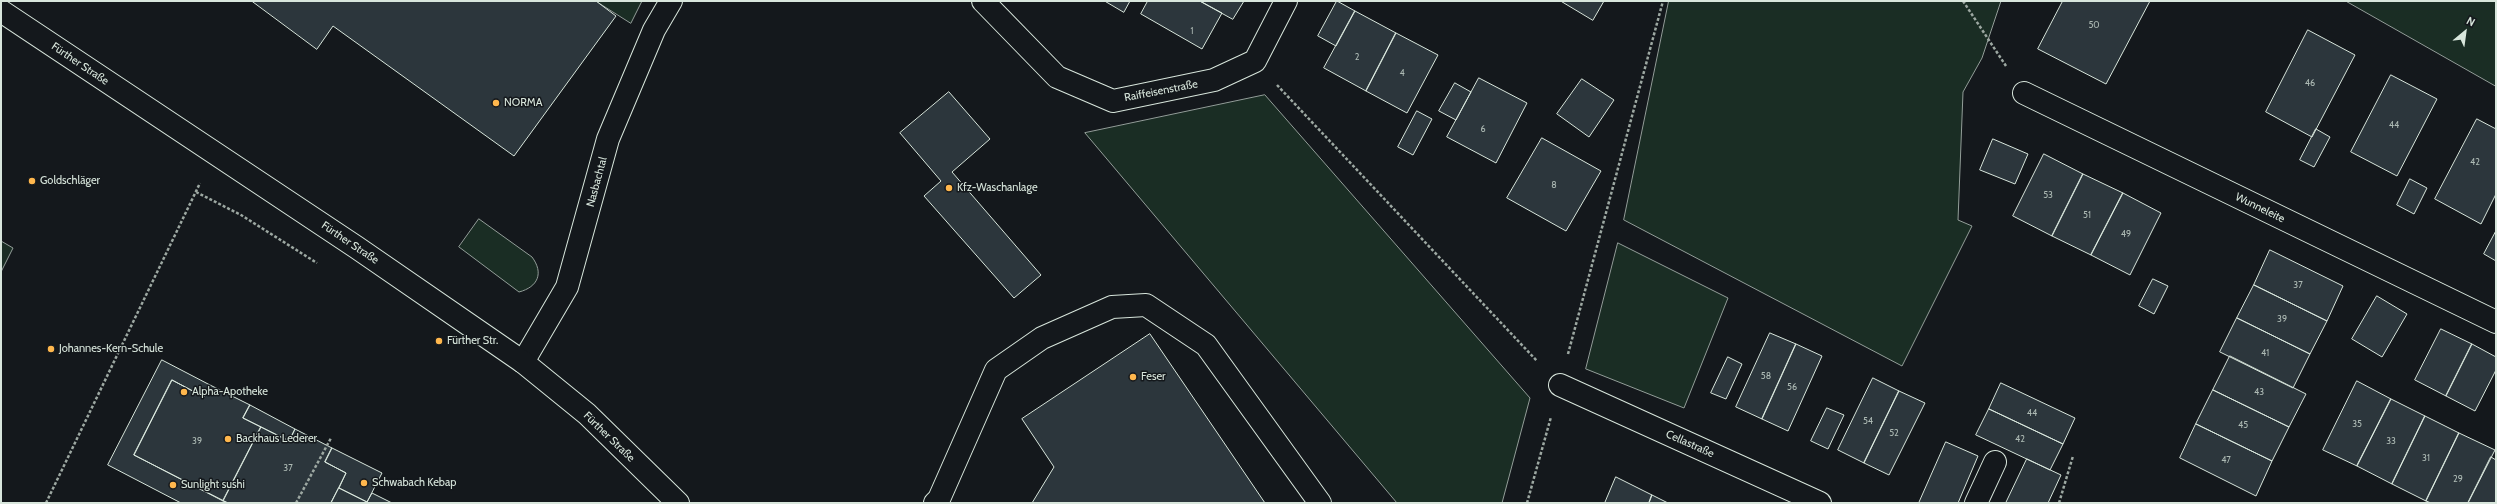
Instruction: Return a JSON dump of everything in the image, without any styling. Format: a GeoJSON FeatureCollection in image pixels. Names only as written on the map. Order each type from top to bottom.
{"type":"FeatureCollection","features":[{"type":"Feature","properties":{"kind":"street","name":"Nasbachtal"},"geometry":{"type":"LineString","coordinates":[[523,362],[567,287],[608,139],[654,30],[671,1]]}},
{"type":"Feature","properties":{"kind":"street","name":"Raiffeisenstraße"},"geometry":{"type":"LineString","coordinates":[[983,1],[1057,77],[1114,101],[1214,80],[1255,61]]}},
{"type":"Feature","properties":{"kind":"street"},"geometry":{"type":"LineString","coordinates":[[1255,61],[1286,1]]}},
{"type":"Feature","properties":{"kind":"street","name":"Fürther Straße"},"geometry":{"type":"LineString","coordinates":[[1,11],[523,362],[587,414],[678,503]]}},
{"type":"Feature","properties":{"kind":"street","name":"Wunneleite"},"geometry":{"type":"LineString","coordinates":[[2024,93],[2496,322]]}},
{"type":"Feature","properties":{"kind":"street"},"geometry":{"type":"LineString","coordinates":[[935,503],[939,499],[996,370],[1042,338],[1112,307],[1146,305],[1206,345],[1320,503]]}},
{"type":"Feature","properties":{"kind":"street","name":"Cellastraße"},"geometry":{"type":"LineString","coordinates":[[1560,386],[1820,503]]}},
{"type":"Feature","properties":{"kind":"street"},"geometry":{"type":"LineString","coordinates":[[1976,503],[1995,462]]}},
{"type":"Feature","properties":{"kind":"path"},"geometry":{"type":"LineString","coordinates":[[1527,503],[1560,386],[1662,1]]}},
{"type":"Feature","properties":{"kind":"path"},"geometry":{"type":"LineString","coordinates":[[1963,1],[2024,93]]}},
{"type":"Feature","properties":{"kind":"path"},"geometry":{"type":"LineString","coordinates":[[1255,61],[1560,386]]}},
{"type":"Feature","properties":{"kind":"path"},"geometry":{"type":"LineString","coordinates":[[46,503],[214,153]]}},
{"type":"Feature","properties":{"kind":"path"},"geometry":{"type":"LineString","coordinates":[[196,192],[241,215],[320,265]]}},
{"type":"Feature","properties":{"kind":"path"},"geometry":{"type":"LineString","coordinates":[[296,503],[331,438]]}},
{"type":"Feature","properties":{"kind":"path"},"geometry":{"type":"LineString","coordinates":[[2060,503],[2073,456]]}},
{"type":"Feature","properties":{"kind":"green space"},"geometry":{"type":"Polygon","coordinates":[[[596,1],[642,1],[631,23],[596,1]]]}},
{"type":"Feature","properties":{"kind":"green space"},"geometry":{"type":"Polygon","coordinates":[[[1669,1],[2001,1],[1982,58],[1963,92],[1958,220],[1972,226],[1902,366],[1624,220],[1669,1]]]}},
{"type":"Feature","properties":{"kind":"green space"},"geometry":{"type":"Polygon","coordinates":[[[2346,1],[2496,1],[2496,86],[2346,1]]]}},
{"type":"Feature","properties":{"kind":"green space"},"geometry":{"type":"Polygon","coordinates":[[[1265,95],[1530,398],[1502,503],[1397,503],[1085,133],[1265,95]]]}},
{"type":"Feature","properties":{"kind":"green space"},"geometry":{"type":"Polygon","coordinates":[[[479,219],[532,257],[536,263],[538,274],[535,283],[531,287],[519,292],[459,247],[479,219]]]}},
{"type":"Feature","properties":{"kind":"green space"},"geometry":{"type":"Polygon","coordinates":[[[1,241],[13,248],[1,272],[1,241]]]}},
{"type":"Feature","properties":{"kind":"green space"},"geometry":{"type":"Polygon","coordinates":[[[1618,243],[1728,298],[1684,408],[1586,369],[1618,243]]]}},
{"type":"Feature","properties":{"kind":"building","name":"NORMA"},"geometry":{"type":"Polygon","coordinates":[[[252,1],[596,1],[616,16],[514,156],[333,26],[317,49],[252,1]]]}},
{"type":"Feature","properties":{"kind":"building"},"geometry":{"type":"Polygon","coordinates":[[[1105,1],[1130,1],[1124,12],[1105,1]]]}},
{"type":"Feature","properties":{"kind":"building"},"geometry":{"type":"Polygon","coordinates":[[[1148,1],[1200,1],[1222,13],[1202,49],[1141,14],[1148,1]]]}},
{"type":"Feature","properties":{"kind":"building"},"geometry":{"type":"Polygon","coordinates":[[[1200,1],[1244,1],[1233,19],[1200,1]]]}},
{"type":"Feature","properties":{"kind":"building"},"geometry":{"type":"Polygon","coordinates":[[[1337,1],[1355,11],[1336,46],[1318,36],[1337,1]]]}},
{"type":"Feature","properties":{"kind":"building"},"geometry":{"type":"Polygon","coordinates":[[[1561,1],[1604,1],[1593,20],[1561,1]]]}},
{"type":"Feature","properties":{"kind":"building"},"geometry":{"type":"Polygon","coordinates":[[[2063,1],[2150,1],[2106,84],[2038,49],[2063,1]]]}},
{"type":"Feature","properties":{"kind":"building"},"geometry":{"type":"Polygon","coordinates":[[[1355,11],[1396,33],[1366,91],[1324,68],[1355,11]]]}},
{"type":"Feature","properties":{"kind":"building"},"geometry":{"type":"Polygon","coordinates":[[[2308,30],[2355,55],[2312,137],[2266,112],[2308,30]]]}},
{"type":"Feature","properties":{"kind":"building"},"geometry":{"type":"Polygon","coordinates":[[[1396,33],[1438,55],[1407,113],[1366,91],[1396,33]]]}},
{"type":"Feature","properties":{"kind":"building"},"geometry":{"type":"Polygon","coordinates":[[[2391,75],[2437,99],[2397,176],[2351,152],[2391,75]]]}},
{"type":"Feature","properties":{"kind":"building"},"geometry":{"type":"Polygon","coordinates":[[[1479,78],[1527,103],[1496,163],[1447,137],[1479,78]]]}},
{"type":"Feature","properties":{"kind":"building"},"geometry":{"type":"Polygon","coordinates":[[[1582,79],[1614,100],[1589,137],[1557,114],[1582,79]]]}},
{"type":"Feature","properties":{"kind":"building"},"geometry":{"type":"Polygon","coordinates":[[[1455,83],[1471,92],[1456,120],[1439,111],[1455,83]]]}},
{"type":"Feature","properties":{"kind":"building","name":"Kfz-Waschanlage"},"geometry":{"type":"Polygon","coordinates":[[[949,92],[990,139],[952,172],[1041,275],[1014,298],[924,196],[941,181],[900,133],[949,92]]]}},
{"type":"Feature","properties":{"kind":"building"},"geometry":{"type":"Polygon","coordinates":[[[1417,111],[1432,119],[1413,155],[1398,147],[1417,111]]]}},
{"type":"Feature","properties":{"kind":"building"},"geometry":{"type":"Polygon","coordinates":[[[2477,119],[2496,129],[2496,194],[2481,224],[2435,199],[2477,119]]]}},
{"type":"Feature","properties":{"kind":"building"},"geometry":{"type":"Polygon","coordinates":[[[2316,129],[2330,137],[2314,167],[2300,160],[2316,129]]]}},
{"type":"Feature","properties":{"kind":"building"},"geometry":{"type":"Polygon","coordinates":[[[1542,138],[1601,171],[1566,231],[1507,198],[1542,138]]]}},
{"type":"Feature","properties":{"kind":"building"},"geometry":{"type":"Polygon","coordinates":[[[1993,139],[2028,154],[2015,184],[1980,170],[1993,139]]]}},
{"type":"Feature","properties":{"kind":"building"},"geometry":{"type":"Polygon","coordinates":[[[2044,154],[2083,174],[2052,236],[2013,216],[2044,154]]]}},
{"type":"Feature","properties":{"kind":"building"},"geometry":{"type":"Polygon","coordinates":[[[2083,174],[2123,193],[2091,255],[2052,236],[2083,174]]]}},
{"type":"Feature","properties":{"kind":"building"},"geometry":{"type":"Polygon","coordinates":[[[2410,179],[2427,188],[2414,214],[2397,205],[2410,179]]]}},
{"type":"Feature","properties":{"kind":"building"},"geometry":{"type":"Polygon","coordinates":[[[2123,193],[2161,213],[2130,275],[2091,255],[2123,193]]]}},
{"type":"Feature","properties":{"kind":"building"},"geometry":{"type":"Polygon","coordinates":[[[2496,231],[2496,261],[2484,254],[2496,231]]]}},
{"type":"Feature","properties":{"kind":"building"},"geometry":{"type":"Polygon","coordinates":[[[2270,250],[2343,286],[2327,321],[2254,285],[2270,250]]]}},
{"type":"Feature","properties":{"kind":"building"},"geometry":{"type":"Polygon","coordinates":[[[2153,279],[2168,286],[2154,314],[2139,306],[2153,279]]]}},
{"type":"Feature","properties":{"kind":"building"},"geometry":{"type":"Polygon","coordinates":[[[2254,285],[2327,321],[2310,354],[2237,318],[2254,285]]]}},
{"type":"Feature","properties":{"kind":"building"},"geometry":{"type":"Polygon","coordinates":[[[2377,296],[2407,314],[2382,357],[2352,339],[2377,296]]]}},
{"type":"Feature","properties":{"kind":"building"},"geometry":{"type":"Polygon","coordinates":[[[2237,318],[2310,354],[2293,388],[2220,352],[2237,318]]]}},
{"type":"Feature","properties":{"kind":"building"},"geometry":{"type":"Polygon","coordinates":[[[2441,329],[2472,344],[2446,396],[2415,380],[2441,329]]]}},
{"type":"Feature","properties":{"kind":"building"},"geometry":{"type":"Polygon","coordinates":[[[1770,333],[1796,344],[1762,419],[1736,407],[1770,333]]]}},
{"type":"Feature","properties":{"kind":"building","name":"Feser"},"geometry":{"type":"Polygon","coordinates":[[[1150,334],[1265,503],[1032,503],[1054,467],[1022,419],[1150,334]]]}},
{"type":"Feature","properties":{"kind":"building"},"geometry":{"type":"Polygon","coordinates":[[[1796,344],[1822,356],[1788,431],[1762,419],[1796,344]]]}},
{"type":"Feature","properties":{"kind":"building"},"geometry":{"type":"Polygon","coordinates":[[[2472,344],[2496,357],[2496,370],[2475,411],[2446,396],[2472,344]]]}},
{"type":"Feature","properties":{"kind":"building"},"geometry":{"type":"Polygon","coordinates":[[[2230,356],[2306,394],[2289,427],[2213,390],[2230,356]]]}},
{"type":"Feature","properties":{"kind":"building"},"geometry":{"type":"Polygon","coordinates":[[[1728,357],[1742,364],[1726,399],[1711,393],[1728,357]]]}},
{"type":"Feature","properties":{"kind":"building"},"geometry":{"type":"Polygon","coordinates":[[[162,360],[210,385],[204,397],[172,380],[134,455],[228,503],[181,503],[108,465],[162,360]]]}},
{"type":"Feature","properties":{"kind":"building"},"geometry":{"type":"Polygon","coordinates":[[[1873,378],[1899,391],[1864,463],[1838,450],[1873,378]]]}},
{"type":"Feature","properties":{"kind":"building"},"geometry":{"type":"Polygon","coordinates":[[[172,380],[204,397],[210,385],[250,405],[243,418],[261,427],[223,501],[134,455],[172,380]]]}},
{"type":"Feature","properties":{"kind":"building"},"geometry":{"type":"Polygon","coordinates":[[[2357,381],[2391,399],[2357,466],[2323,450],[2357,381]]]}},
{"type":"Feature","properties":{"kind":"building"},"geometry":{"type":"Polygon","coordinates":[[[2001,383],[2075,418],[2063,444],[1989,409],[2001,383]]]}},
{"type":"Feature","properties":{"kind":"building"},"geometry":{"type":"Polygon","coordinates":[[[2213,390],[2289,427],[2272,461],[2196,424],[2213,390]]]}},
{"type":"Feature","properties":{"kind":"building"},"geometry":{"type":"Polygon","coordinates":[[[1899,391],[1925,403],[1889,475],[1864,463],[1899,391]]]}},
{"type":"Feature","properties":{"kind":"building"},"geometry":{"type":"Polygon","coordinates":[[[2391,399],[2425,416],[2392,484],[2357,466],[2391,399]]]}},
{"type":"Feature","properties":{"kind":"building"},"geometry":{"type":"Polygon","coordinates":[[[250,405],[295,429],[289,441],[243,418],[250,405]]]}},
{"type":"Feature","properties":{"kind":"building"},"geometry":{"type":"Polygon","coordinates":[[[1827,408],[1844,415],[1828,449],[1811,441],[1827,408]]]}},
{"type":"Feature","properties":{"kind":"building"},"geometry":{"type":"Polygon","coordinates":[[[1989,409],[2063,444],[2050,470],[1976,435],[1989,409]]]}},
{"type":"Feature","properties":{"kind":"building"},"geometry":{"type":"Polygon","coordinates":[[[2425,416],[2459,433],[2426,501],[2392,484],[2425,416]]]}},
{"type":"Feature","properties":{"kind":"building"},"geometry":{"type":"Polygon","coordinates":[[[2196,424],[2272,461],[2256,496],[2180,458],[2196,424]]]}},
{"type":"Feature","properties":{"kind":"building"},"geometry":{"type":"Polygon","coordinates":[[[261,427],[289,441],[295,429],[332,448],[325,462],[346,473],[331,503],[228,503],[223,501],[261,427]]]}},
{"type":"Feature","properties":{"kind":"building"},"geometry":{"type":"Polygon","coordinates":[[[2459,433],[2495,450],[2468,503],[2431,503],[2426,501],[2459,433]]]}},
{"type":"Feature","properties":{"kind":"building"},"geometry":{"type":"Polygon","coordinates":[[[1946,442],[1978,456],[1958,503],[1919,503],[1946,442]]]}},
{"type":"Feature","properties":{"kind":"building"},"geometry":{"type":"Polygon","coordinates":[[[332,448],[382,473],[367,502],[339,488],[346,473],[325,462],[332,448]]]}},
{"type":"Feature","properties":{"kind":"building"},"geometry":{"type":"Polygon","coordinates":[[[2491,457],[2496,460],[2496,503],[2468,503],[2491,457]]]}},
{"type":"Feature","properties":{"kind":"building"},"geometry":{"type":"Polygon","coordinates":[[[2027,459],[2061,475],[2048,503],[2006,503],[2027,459]]]}},
{"type":"Feature","properties":{"kind":"building"},"geometry":{"type":"Polygon","coordinates":[[[1616,477],[1652,495],[1649,503],[1605,503],[1616,477]]]}},
{"type":"Feature","properties":{"kind":"building"},"geometry":{"type":"Polygon","coordinates":[[[339,488],[367,502],[372,493],[392,503],[331,503],[339,488]]]}},
{"type":"Feature","properties":{"kind":"building"},"geometry":{"type":"Polygon","coordinates":[[[1652,495],[1668,503],[1649,503],[1652,495]]]}},
{"type":"Feature","properties":{"kind":"place","name":"NORMA"},"geometry":{"type":"Point","coordinates":[496,103]}},
{"type":"Feature","properties":{"kind":"place","name":"Goldschläger"},"geometry":{"type":"Point","coordinates":[32,181]}},
{"type":"Feature","properties":{"kind":"place","name":"Kfz-Waschanlage"},"geometry":{"type":"Point","coordinates":[949,188]}},
{"type":"Feature","properties":{"kind":"place","name":"Fürther Str."},"geometry":{"type":"Point","coordinates":[439,341]}},
{"type":"Feature","properties":{"kind":"place","name":"Johannes-Kern-Schule"},"geometry":{"type":"Point","coordinates":[51,349]}},
{"type":"Feature","properties":{"kind":"place","name":"Feser"},"geometry":{"type":"Point","coordinates":[1133,377]}},
{"type":"Feature","properties":{"kind":"place","name":"Alpha-Apotheke"},"geometry":{"type":"Point","coordinates":[184,392]}},
{"type":"Feature","properties":{"kind":"place","name":"Backhaus Lederer"},"geometry":{"type":"Point","coordinates":[228,439]}},
{"type":"Feature","properties":{"kind":"place","name":"Schwabach Kebap"},"geometry":{"type":"Point","coordinates":[364,483]}},
{"type":"Feature","properties":{"kind":"place","name":"Sunlight sushi"},"geometry":{"type":"Point","coordinates":[173,485]}}]}
